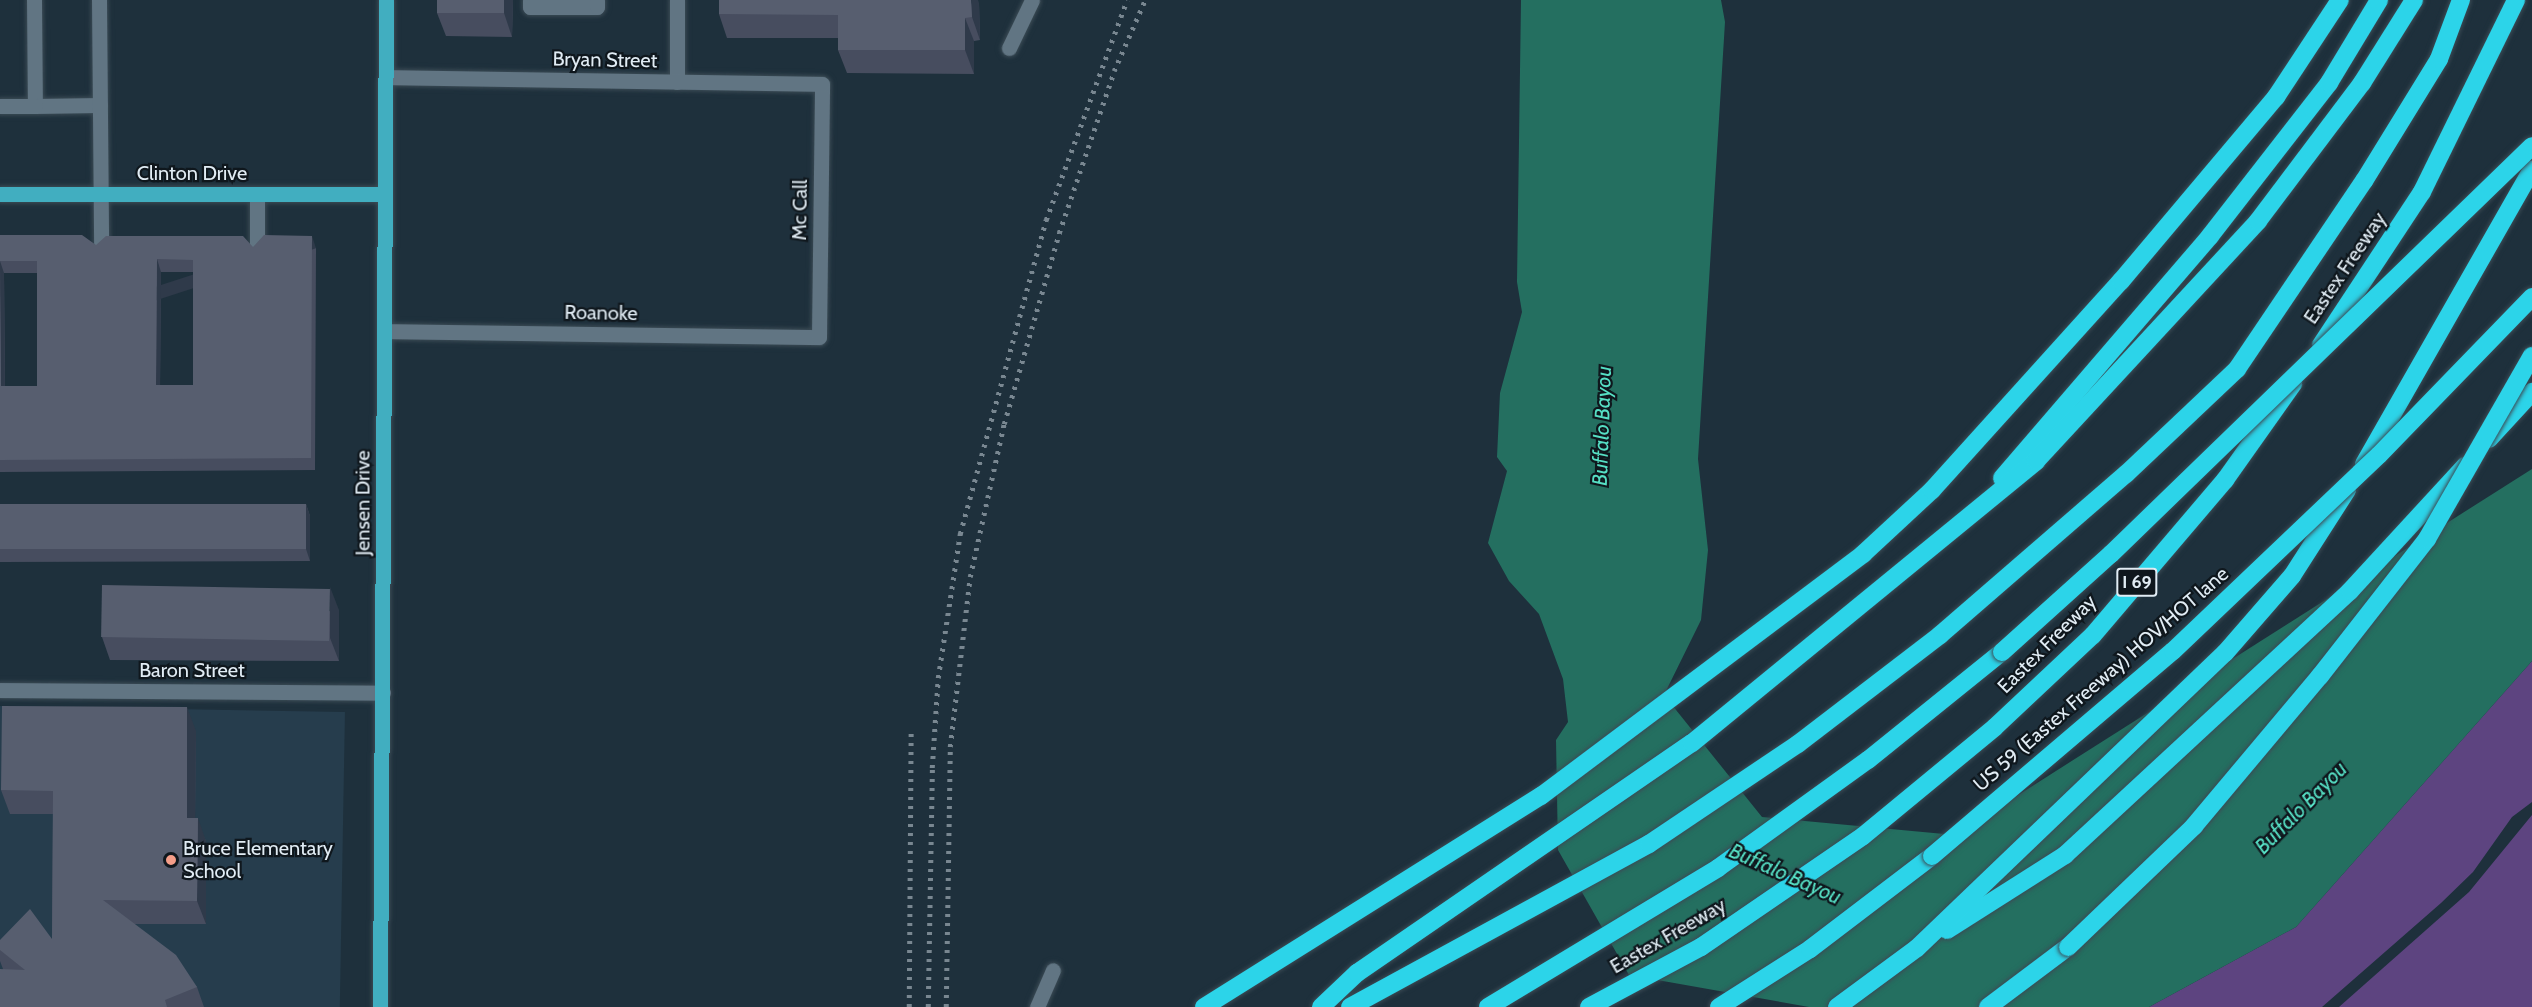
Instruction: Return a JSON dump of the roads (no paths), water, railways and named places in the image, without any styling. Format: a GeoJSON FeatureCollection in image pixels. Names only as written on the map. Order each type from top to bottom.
{"type":"FeatureCollection","features":[{"type":"Feature","properties":{"kind":"highway"},"geometry":{"type":"LineString","coordinates":[[1204,1007],[1541,796],[1863,554],[1932,490],[2121,281],[2276,97],[2340,0]]}},
{"type":"Feature","properties":{"kind":"highway"},"geometry":{"type":"LineString","coordinates":[[1981,501],[2210,236],[2329,83],[2379,0]]}},
{"type":"Feature","properties":{"kind":"highway"},"geometry":{"type":"LineString","coordinates":[[1321,1007],[1376,960],[1692,743],[1891,583],[1981,501],[2037,461],[2258,221],[2362,83],[2414,0]]}},
{"type":"Feature","properties":{"kind":"highway"},"geometry":{"type":"LineString","coordinates":[[1350,1007],[1649,844],[1798,744],[1940,635],[2126,474],[2237,369],[2433,70],[2461,0]]}},
{"type":"Feature","properties":{"kind":"highway","name":"Eastex Freeway"},"geometry":{"type":"LineString","coordinates":[[1589,1007],[1701,948],[1863,836],[1995,727],[2093,635],[2225,480],[2343,314],[2422,192],[2516,0]]}},
{"type":"Feature","properties":{"kind":"highway"},"geometry":{"type":"LineString","coordinates":[[1488,1007],[1718,868],[1868,760],[2002,652],[2111,554],[2532,146]]}},
{"type":"Feature","properties":{"kind":"highway"},"geometry":{"type":"LineString","coordinates":[[1917,948],[2217,662],[2292,576],[2385,432],[2422,355],[2532,170]]}},
{"type":"Feature","properties":{"kind":"highway","name":"US 59 (Eastex Freeway) HOV/HOT lane"},"geometry":{"type":"LineString","coordinates":[[1719,1007],[1810,949],[1932,856],[2173,651],[2379,455],[2532,297]]}},
{"type":"Feature","properties":{"kind":"highway"},"geometry":{"type":"LineString","coordinates":[[2005,1007],[2194,826],[2328,667],[2427,539],[2532,356]]}},
{"type":"Feature","properties":{"kind":"highway"},"geometry":{"type":"LineString","coordinates":[[1837,1007],[1917,948],[2065,855],[2350,591],[2532,392]]}},
{"type":"Feature","properties":{"kind":"highway"},"geometry":{"type":"LineString","coordinates":[[1988,1007],[2068,946]]}},
{"type":"Feature","properties":{"kind":"main road","name":"Jensen Drive"},"geometry":{"type":"LineString","coordinates":[[380,1007],[386,0]]}},
{"type":"Feature","properties":{"kind":"main road","name":"Clinton Drive"},"geometry":{"type":"LineString","coordinates":[[0,194],[384,194]]}},
{"type":"Feature","properties":{"kind":"street"},"geometry":{"type":"LineString","coordinates":[[33,0],[35,106]]}},
{"type":"Feature","properties":{"kind":"street"},"geometry":{"type":"LineString","coordinates":[[99,0],[101,247]]}},
{"type":"Feature","properties":{"kind":"street"},"geometry":{"type":"LineString","coordinates":[[530,0],[530,7],[597,7],[597,0]]}},
{"type":"Feature","properties":{"kind":"street"},"geometry":{"type":"LineString","coordinates":[[677,0],[677,82]]}},
{"type":"Feature","properties":{"kind":"street"},"geometry":{"type":"LineString","coordinates":[[1009,48],[1028,1]]}},
{"type":"Feature","properties":{"kind":"street","name":"Bryan Street"},"geometry":{"type":"LineString","coordinates":[[386,78],[822,84]]}},
{"type":"Feature","properties":{"kind":"street","name":"Mc Call"},"geometry":{"type":"LineString","coordinates":[[819,337],[822,84]]}},
{"type":"Feature","properties":{"kind":"street"},"geometry":{"type":"LineString","coordinates":[[0,106],[100,105]]}},
{"type":"Feature","properties":{"kind":"street"},"geometry":{"type":"LineString","coordinates":[[257,194],[257,249]]}},
{"type":"Feature","properties":{"kind":"street","name":"Roanoke"},"geometry":{"type":"LineString","coordinates":[[384,331],[819,337]]}},
{"type":"Feature","properties":{"kind":"street","name":"Baron Street"},"geometry":{"type":"LineString","coordinates":[[0,690],[383,693]]}},
{"type":"Feature","properties":{"kind":"street"},"geometry":{"type":"LineString","coordinates":[[1037,1007],[1053,970]]}},
{"type":"Feature","properties":{"kind":"water","name":"Buffalo Bayou"},"geometry":{"type":"Polygon","coordinates":[[[1521,0],[1721,0],[1725,22],[1698,459],[1708,550],[1701,620],[1664,695],[1762,817],[1955,835],[2532,469],[2532,661],[2296,927],[2149,1007],[1809,1007],[1629,975],[1558,850],[1556,740],[1568,722],[1563,679],[1539,614],[1509,581],[1488,543],[1507,471],[1497,457],[1500,393],[1522,312],[1517,282],[1521,0]]]}},
{"type":"Feature","properties":{"kind":"railway"},"geometry":{"type":"LineString","coordinates":[[928,1007],[932,768],[938,678],[960,534],[1046,220],[1127,0]]}},
{"type":"Feature","properties":{"kind":"railway"},"geometry":{"type":"LineString","coordinates":[[946,1007],[950,747],[970,577],[1004,424],[1059,233],[1114,71],[1145,0]]}},
{"type":"Feature","properties":{"kind":"railway"},"geometry":{"type":"LineString","coordinates":[[909,1007],[911,732]]}},
{"type":"Feature","properties":{"kind":"place","name":"Bruce Elementary School"},"geometry":{"type":"Point","coordinates":[171,860]}}]}
